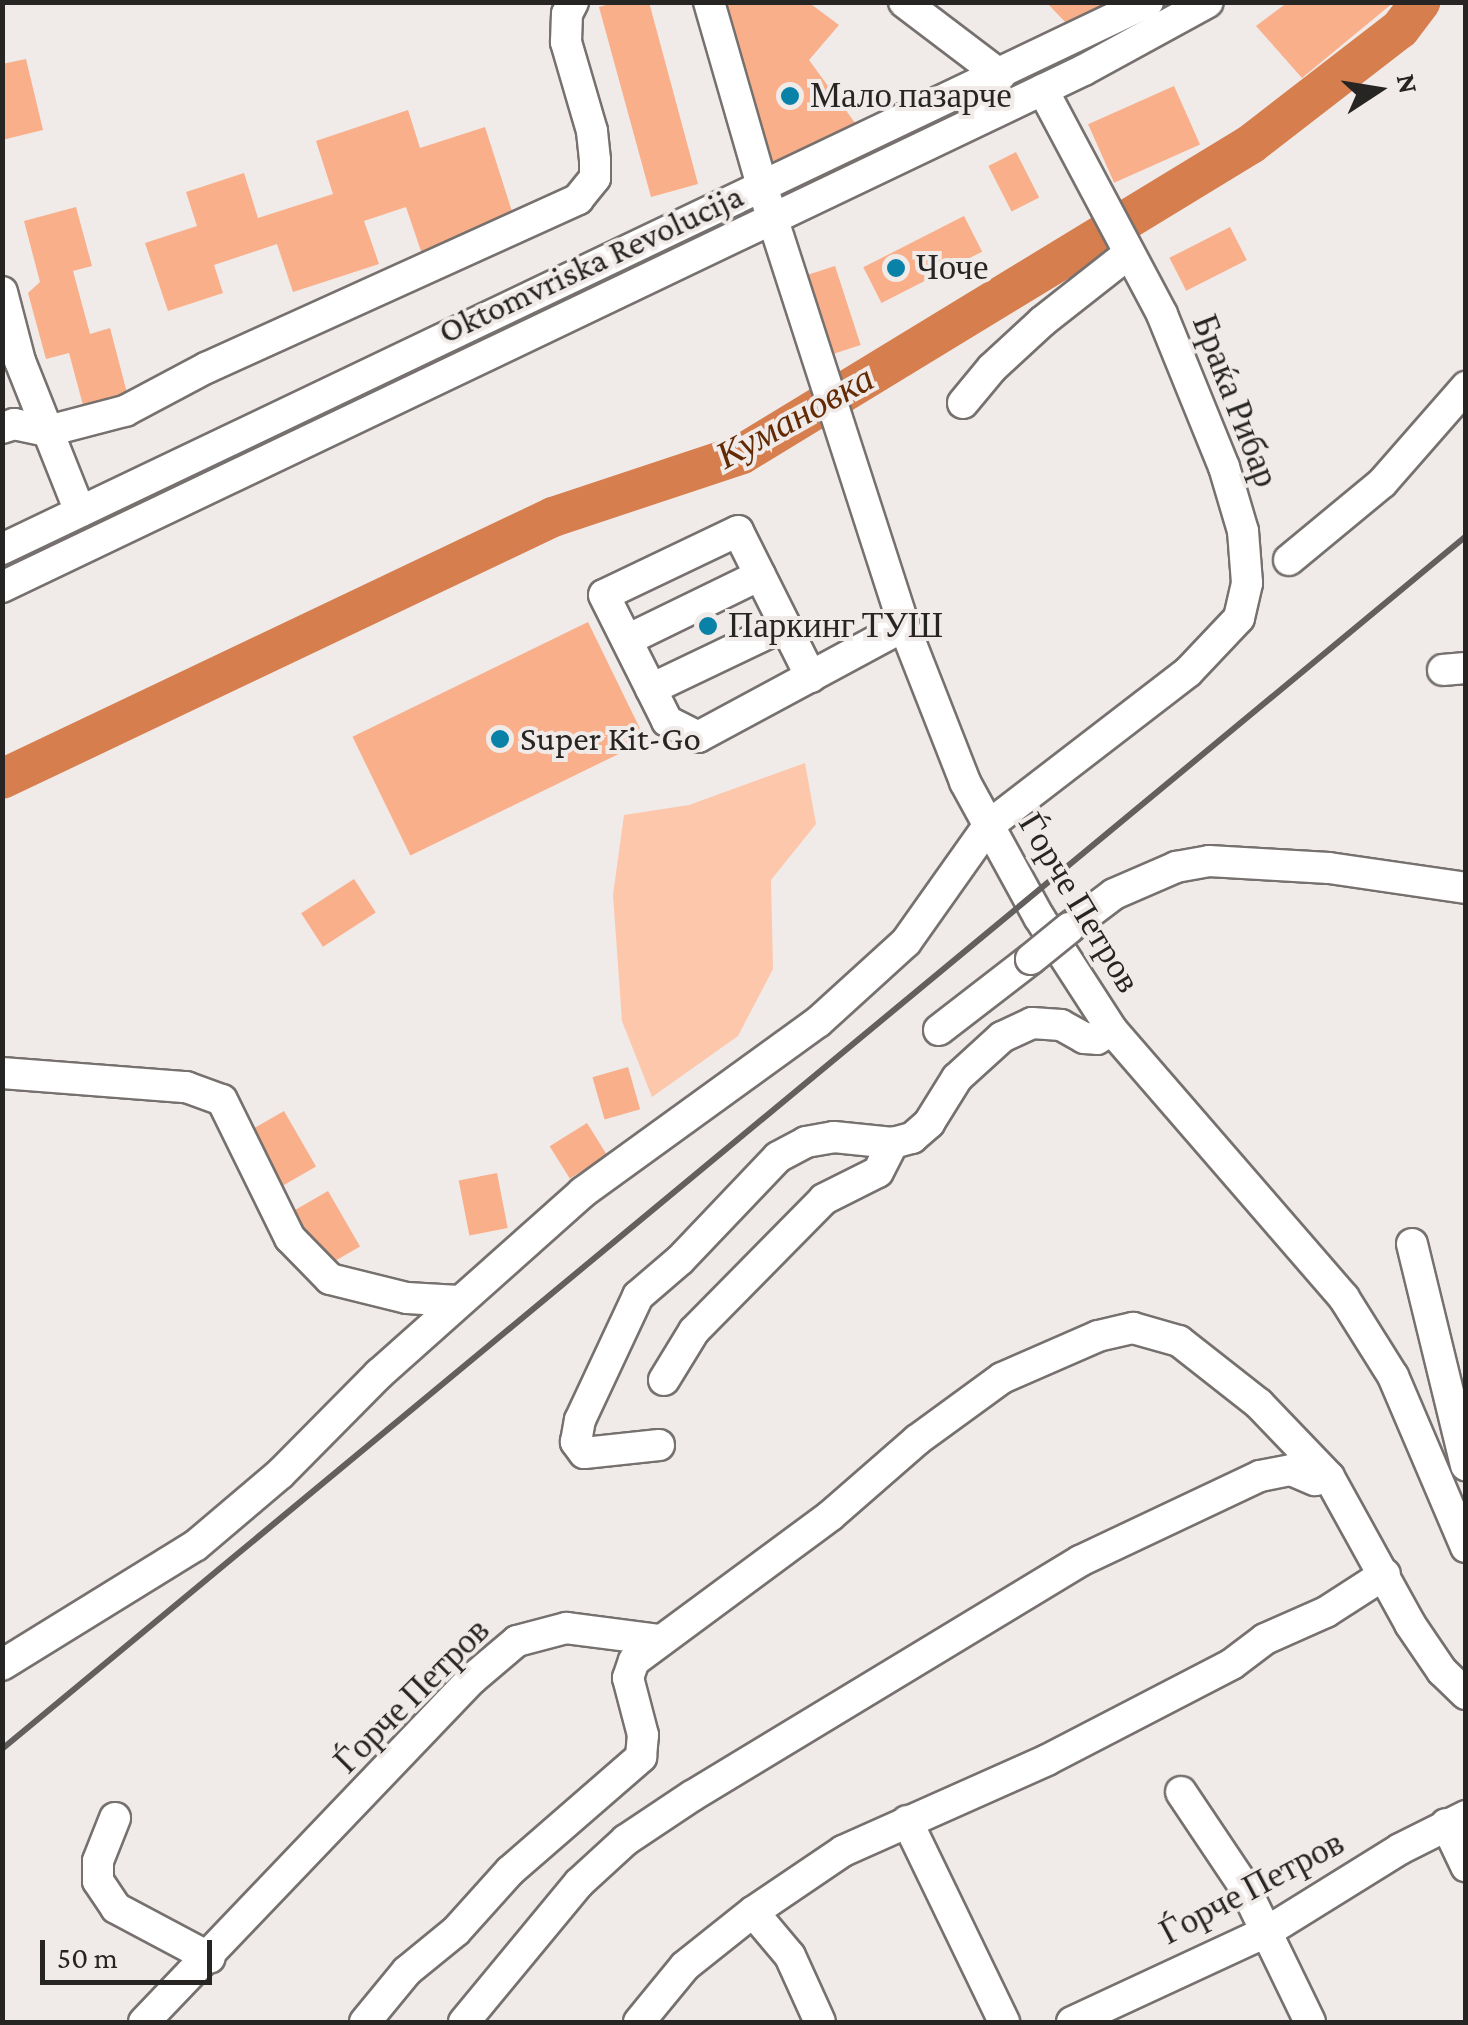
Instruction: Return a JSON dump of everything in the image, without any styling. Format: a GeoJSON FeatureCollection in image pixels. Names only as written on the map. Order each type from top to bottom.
{"type":"FeatureCollection","features":[{"type":"Feature","properties":{"kind":"street"},"geometry":{"type":"LineString","coordinates":[[6,417],[48,431],[125,411],[206,368],[578,199],[595,178],[596,160],[592,131],[566,42],[567,14],[573,2]]}},
{"type":"Feature","properties":{"kind":"street","name":"Ѓорче Петров"},"geometry":{"type":"LineString","coordinates":[[709,2],[762,186],[904,626],[966,782],[1039,917],[1112,1030],[1344,1298],[1392,1376],[1466,1547]]}},
{"type":"Feature","properties":{"kind":"street"},"geometry":{"type":"LineString","coordinates":[[904,2],[1000,75]]}},
{"type":"Feature","properties":{"kind":"street","name":"Oktomvriska Revolucija"},"geometry":{"type":"LineString","coordinates":[[2,550],[1148,2]]}},
{"type":"Feature","properties":{"kind":"street","name":"Oktomvriska Revolucija"},"geometry":{"type":"LineString","coordinates":[[2,588],[1043,90],[1208,2]]}},
{"type":"Feature","properties":{"kind":"street","name":"Браќа Рибар"},"geometry":{"type":"LineString","coordinates":[[988,826],[1188,672],[1239,618],[1248,583],[1243,531],[1224,467],[1162,314],[1043,90]]}},
{"type":"Feature","properties":{"kind":"street"},"geometry":{"type":"LineString","coordinates":[[963,403],[1043,320],[1128,254]]}},
{"type":"Feature","properties":{"kind":"street"},"geometry":{"type":"LineString","coordinates":[[2,292],[20,362],[80,512]]}},
{"type":"Feature","properties":{"kind":"street"},"geometry":{"type":"LineString","coordinates":[[1289,560],[1382,483],[1466,387]]}},
{"type":"Feature","properties":{"kind":"street"},"geometry":{"type":"LineString","coordinates":[[810,677],[738,531],[604,595],[668,721],[698,738],[904,626]]}},
{"type":"Feature","properties":{"kind":"street"},"geometry":{"type":"LineString","coordinates":[[627,640],[760,575]]}},
{"type":"Feature","properties":{"kind":"street"},"geometry":{"type":"LineString","coordinates":[[652,689],[785,625]]}},
{"type":"Feature","properties":{"kind":"street"},"geometry":{"type":"LineString","coordinates":[[2,1666],[194,1546],[280,1474],[459,1301],[583,1192],[818,1022],[906,942],[988,826]]}},
{"type":"Feature","properties":{"kind":"street"},"geometry":{"type":"LineString","coordinates":[[939,1030],[1114,894],[1176,866],[1209,861],[1330,868],[1466,888]]}},
{"type":"Feature","properties":{"kind":"street"},"geometry":{"type":"LineString","coordinates":[[659,1445],[584,1454],[576,1442],[580,1420],[638,1296],[680,1260],[778,1157],[806,1142],[834,1137],[893,1144],[912,1138],[929,1123],[957,1078],[1002,1037],[1032,1023],[1061,1025],[1084,1038],[1097,1039],[1112,1030]]}},
{"type":"Feature","properties":{"kind":"street"},"geometry":{"type":"LineString","coordinates":[[2,1073],[186,1087],[222,1100],[290,1238],[330,1279],[407,1298],[459,1301]]}},
{"type":"Feature","properties":{"kind":"street"},"geometry":{"type":"LineString","coordinates":[[664,1380],[694,1330],[824,1199],[878,1172],[893,1144]]}},
{"type":"Feature","properties":{"kind":"street"},"geometry":{"type":"LineString","coordinates":[[1412,1244],[1466,1466]]}},
{"type":"Feature","properties":{"kind":"street"},"geometry":{"type":"LineString","coordinates":[[365,2022],[406,1971],[456,1931],[510,1871],[641,1757],[643,1736],[628,1678],[634,1661],[830,1516],[917,1440],[1002,1378],[1116,1332],[1133,1328],[1180,1341],[1259,1404],[1329,1477],[1410,1624],[1442,1670],[1466,1694]]}},
{"type":"Feature","properties":{"kind":"street"},"geometry":{"type":"LineString","coordinates":[[464,2022],[579,1883],[608,1856],[724,1776],[1080,1561],[1260,1476],[1291,1470],[1315,1480],[1329,1477]]}},
{"type":"Feature","properties":{"kind":"street"},"geometry":{"type":"LineString","coordinates":[[639,2022],[685,1966],[753,1912],[844,1851],[1047,1760],[1232,1664],[1265,1639],[1326,1612],[1385,1574]]}},
{"type":"Feature","properties":{"kind":"street","name":"Ѓорче Петров"},"geometry":{"type":"LineString","coordinates":[[144,2022],[210,1958],[472,1679],[517,1641],[566,1628],[658,1640]]}},
{"type":"Feature","properties":{"kind":"street"},"geometry":{"type":"LineString","coordinates":[[1181,1792],[1244,1886],[1310,2022]]}},
{"type":"Feature","properties":{"kind":"street"},"geometry":{"type":"LineString","coordinates":[[581,1812],[608,1856]]}},
{"type":"Feature","properties":{"kind":"street"},"geometry":{"type":"LineString","coordinates":[[115,1818],[98,1860],[98,1880],[116,1908],[210,1958]]}},
{"type":"Feature","properties":{"kind":"street"},"geometry":{"type":"LineString","coordinates":[[1456,1820],[1466,1866]]}},
{"type":"Feature","properties":{"kind":"street","name":"Ѓорче Петров"},"geometry":{"type":"LineString","coordinates":[[1072,2022],[1268,1931],[1456,1820]]}},
{"type":"Feature","properties":{"kind":"street"},"geometry":{"type":"LineString","coordinates":[[907,1821],[1004,2022]]}},
{"type":"Feature","properties":{"kind":"street"},"geometry":{"type":"LineString","coordinates":[[753,1912],[790,1956],[820,2022]]}},
{"type":"Feature","properties":{"kind":"shaded area"},"geometry":{"type":"Polygon","coordinates":[[[805,763],[816,824],[771,880],[773,969],[738,1036],[652,1097],[622,1021],[613,895],[624,815],[689,805],[805,763]]]}},
{"type":"Feature","properties":{"kind":"building"},"geometry":{"type":"Polygon","coordinates":[[[617,2],[649,2],[698,184],[651,197],[599,7],[617,2]]]}},
{"type":"Feature","properties":{"kind":"building","name":"Мало пазарче"},"geometry":{"type":"Polygon","coordinates":[[[720,2],[808,2],[839,25],[809,60],[861,131],[766,176],[720,2]]]}},
{"type":"Feature","properties":{"kind":"building"},"geometry":{"type":"Polygon","coordinates":[[[1046,2],[1110,2],[1069,26],[1046,2]]]}},
{"type":"Feature","properties":{"kind":"building"},"geometry":{"type":"Polygon","coordinates":[[[1288,2],[1394,2],[1302,78],[1256,26],[1288,2]]]}},
{"type":"Feature","properties":{"kind":"building"},"geometry":{"type":"Polygon","coordinates":[[[26,59],[43,130],[2,140],[2,64],[26,59]]]}},
{"type":"Feature","properties":{"kind":"building"},"geometry":{"type":"Polygon","coordinates":[[[1174,86],[1200,144],[1114,183],[1088,124],[1174,86]]]}},
{"type":"Feature","properties":{"kind":"building"},"geometry":{"type":"Polygon","coordinates":[[[408,110],[420,148],[485,127],[516,224],[422,254],[406,207],[364,221],[379,264],[293,292],[277,244],[214,265],[223,293],[168,311],[145,243],[197,226],[186,192],[244,173],[258,218],[333,194],[316,141],[408,110]]]}},
{"type":"Feature","properties":{"kind":"building"},"geometry":{"type":"Polygon","coordinates":[[[1016,152],[1039,197],[1012,212],[988,166],[1016,152]]]}},
{"type":"Feature","properties":{"kind":"building"},"geometry":{"type":"Polygon","coordinates":[[[76,207],[92,266],[73,271],[90,334],[110,328],[127,393],[83,405],[69,353],[46,359],[28,293],[40,282],[24,221],[76,207]]]}},
{"type":"Feature","properties":{"kind":"building"},"geometry":{"type":"Polygon","coordinates":[[[964,216],[982,252],[881,303],[863,267],[964,216]]]}},
{"type":"Feature","properties":{"kind":"building"},"geometry":{"type":"Polygon","coordinates":[[[1230,227],[1247,260],[1186,291],[1169,258],[1230,227]]]}},
{"type":"Feature","properties":{"kind":"building"},"geometry":{"type":"Polygon","coordinates":[[[835,266],[861,345],[832,354],[806,275],[835,266]]]}},
{"type":"Feature","properties":{"kind":"building","name":"Super Kit-Go"},"geometry":{"type":"Polygon","coordinates":[[[588,622],[646,741],[410,855],[353,737],[588,622]]]}},
{"type":"Feature","properties":{"kind":"building"},"geometry":{"type":"Polygon","coordinates":[[[354,879],[376,913],[323,947],[301,913],[354,879]]]}},
{"type":"Feature","properties":{"kind":"building"},"geometry":{"type":"Polygon","coordinates":[[[628,1067],[640,1109],[605,1119],[592,1077],[628,1067]]]}},
{"type":"Feature","properties":{"kind":"building"},"geometry":{"type":"Polygon","coordinates":[[[284,1111],[316,1166],[280,1187],[248,1132],[284,1111]]]}},
{"type":"Feature","properties":{"kind":"building"},"geometry":{"type":"Polygon","coordinates":[[[587,1123],[607,1155],[570,1179],[550,1146],[587,1123]]]}},
{"type":"Feature","properties":{"kind":"building"},"geometry":{"type":"Polygon","coordinates":[[[497,1173],[508,1228],[469,1235],[459,1180],[497,1173]]]}},
{"type":"Feature","properties":{"kind":"building"},"geometry":{"type":"Polygon","coordinates":[[[328,1191],[360,1246],[324,1267],[292,1212],[328,1191]]]}},
{"type":"Feature","properties":{"kind":"waterway","name":"Кумановка"},"geometry":{"type":"LineString","coordinates":[[2,779],[553,517],[742,454],[1251,144],[1400,29],[1420,2]]}},
{"type":"Feature","properties":{"kind":"railway"},"geometry":{"type":"LineString","coordinates":[[2,1749],[1466,536]]}},
{"type":"Feature","properties":{"kind":"place","name":"Мало пазарче"},"geometry":{"type":"Point","coordinates":[790,96]}},
{"type":"Feature","properties":{"kind":"place","name":"Чоче"},"geometry":{"type":"Point","coordinates":[896,268]}},
{"type":"Feature","properties":{"kind":"place","name":"Паркинг ТУШ"},"geometry":{"type":"Point","coordinates":[708,626]}},
{"type":"Feature","properties":{"kind":"place","name":"Super Kit-Go"},"geometry":{"type":"Point","coordinates":[500,739]}}]}
